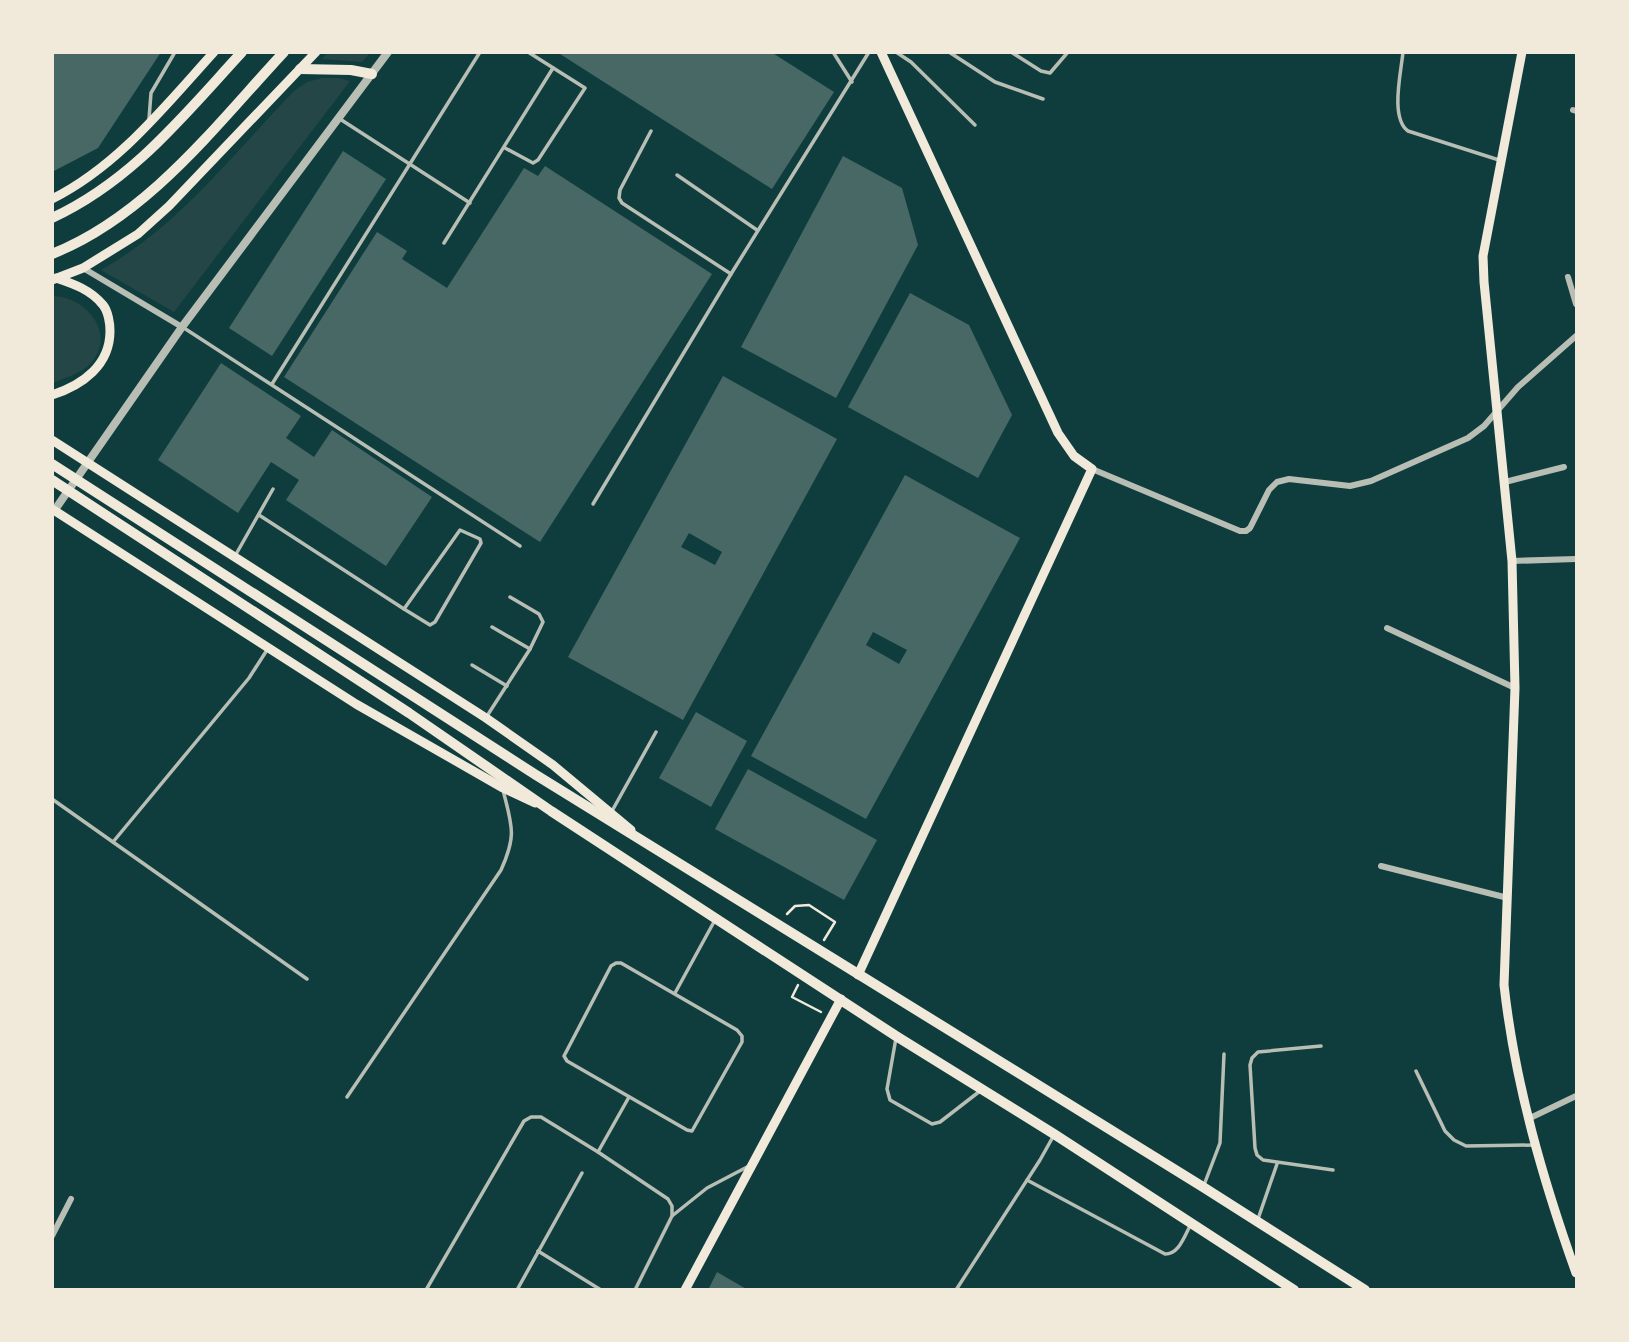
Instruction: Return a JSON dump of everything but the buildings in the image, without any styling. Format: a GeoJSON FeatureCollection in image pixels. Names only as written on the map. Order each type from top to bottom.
{"type":"FeatureCollection","features":[{"type":"Feature","properties":{"kind":"main road"},"geometry":{"type":"LineString","coordinates":[[52,199],[93,175],[149,124],[214,52]]}},
{"type":"Feature","properties":{"kind":"main road"},"geometry":{"type":"LineString","coordinates":[[52,218],[104,190],[131,168],[242,52]]}},
{"type":"Feature","properties":{"kind":"main road"},"geometry":{"type":"LineString","coordinates":[[52,254],[113,221],[144,197],[189,154],[284,52]]}},
{"type":"Feature","properties":{"kind":"main road"},"geometry":{"type":"LineString","coordinates":[[54,279],[83,268],[138,234],[169,206],[316,52]]}},
{"type":"Feature","properties":{"kind":"main road"},"geometry":{"type":"LineString","coordinates":[[858,975],[1091,469],[1074,456],[1058,433],[881,52]]}},
{"type":"Feature","properties":{"kind":"main road"},"geometry":{"type":"LineString","coordinates":[[1522,52],[1483,256],[1512,561],[1515,688],[1504,985],[1509,1034],[1528,1119],[1577,1273]]}},
{"type":"Feature","properties":{"kind":"main road"},"geometry":{"type":"LineString","coordinates":[[300,69],[372,74]]}},
{"type":"Feature","properties":{"kind":"main road"},"geometry":{"type":"LineString","coordinates":[[52,395],[76,385],[92,374],[110,345],[110,325],[105,307],[76,285],[54,279]]}},
{"type":"Feature","properties":{"kind":"main road"},"geometry":{"type":"LineString","coordinates":[[52,440],[486,718],[553,765],[648,845]]}},
{"type":"Feature","properties":{"kind":"main road"},"geometry":{"type":"LineString","coordinates":[[52,464],[536,775],[1365,1290]]}},
{"type":"Feature","properties":{"kind":"main road"},"geometry":{"type":"LineString","coordinates":[[52,480],[409,713],[551,811],[716,919],[1294,1290]]}},
{"type":"Feature","properties":{"kind":"main road"},"geometry":{"type":"LineString","coordinates":[[53,510],[356,704],[503,788],[551,811]]}},
{"type":"Feature","properties":{"kind":"main road"},"geometry":{"type":"LineString","coordinates":[[685,1290],[841,999]]}},
{"type":"Feature","properties":{"kind":"street"},"geometry":{"type":"LineString","coordinates":[[53,510],[183,327],[388,52]]}},
{"type":"Feature","properties":{"kind":"street"},"geometry":{"type":"LineString","coordinates":[[83,268],[183,327]]}},
{"type":"Feature","properties":{"kind":"street"},"geometry":{"type":"LineString","coordinates":[[1568,277],[1577,304]]}},
{"type":"Feature","properties":{"kind":"street"},"geometry":{"type":"LineString","coordinates":[[1091,469],[1240,531],[1246,531],[1269,490],[1277,482],[1289,480],[1350,486],[1371,481],[1468,438],[1497,414],[1518,387],[1577,336]]}},
{"type":"Feature","properties":{"kind":"street"},"geometry":{"type":"LineString","coordinates":[[1505,482],[1564,467]]}},
{"type":"Feature","properties":{"kind":"street"},"geometry":{"type":"LineString","coordinates":[[1512,561],[1577,559]]}},
{"type":"Feature","properties":{"kind":"street"},"geometry":{"type":"LineString","coordinates":[[1387,628],[1515,688]]}},
{"type":"Feature","properties":{"kind":"street"},"geometry":{"type":"LineString","coordinates":[[1381,866],[1508,898]]}},
{"type":"Feature","properties":{"kind":"street"},"geometry":{"type":"LineString","coordinates":[[1528,1119],[1577,1096]]}},
{"type":"Feature","properties":{"kind":"street"},"geometry":{"type":"LineString","coordinates":[[52,1236],[71,1199]]}},
{"type":"Feature","properties":{"kind":"lane"},"geometry":{"type":"LineString","coordinates":[[149,124],[151,93],[175,52]]}},
{"type":"Feature","properties":{"kind":"lane"},"geometry":{"type":"LineString","coordinates":[[272,384],[480,52]]}},
{"type":"Feature","properties":{"kind":"lane"},"geometry":{"type":"LineString","coordinates":[[505,148],[527,162],[538,160],[585,88],[528,52]]}},
{"type":"Feature","properties":{"kind":"lane"},"geometry":{"type":"LineString","coordinates":[[833,52],[852,82]]}},
{"type":"Feature","properties":{"kind":"lane"},"geometry":{"type":"LineString","coordinates":[[593,504],[757,230],[869,52]]}},
{"type":"Feature","properties":{"kind":"lane"},"geometry":{"type":"LineString","coordinates":[[896,52],[911,62],[975,125]]}},
{"type":"Feature","properties":{"kind":"lane"},"geometry":{"type":"LineString","coordinates":[[949,52],[995,82],[1043,99]]}},
{"type":"Feature","properties":{"kind":"lane"},"geometry":{"type":"LineString","coordinates":[[1011,52],[1041,71],[1050,73],[1068,52]]}},
{"type":"Feature","properties":{"kind":"lane"},"geometry":{"type":"LineString","coordinates":[[1403,52],[1397,115],[1401,126],[1408,131],[1501,160]]}},
{"type":"Feature","properties":{"kind":"lane"},"geometry":{"type":"LineString","coordinates":[[444,243],[553,68]]}},
{"type":"Feature","properties":{"kind":"lane"},"geometry":{"type":"LineString","coordinates":[[339,117],[470,203]]}},
{"type":"Feature","properties":{"kind":"lane"},"geometry":{"type":"LineString","coordinates":[[651,131],[620,190],[619,198],[622,203],[731,274]]}},
{"type":"Feature","properties":{"kind":"lane"},"geometry":{"type":"LineString","coordinates":[[677,175],[757,230]]}},
{"type":"Feature","properties":{"kind":"lane"},"geometry":{"type":"LineString","coordinates":[[183,327],[520,546]]}},
{"type":"Feature","properties":{"kind":"lane"},"geometry":{"type":"LineString","coordinates":[[234,558],[273,489]]}},
{"type":"Feature","properties":{"kind":"lane"},"geometry":{"type":"LineString","coordinates":[[259,515],[404,609],[432,625],[481,543],[480,539],[464,531],[456,532],[404,609]]}},
{"type":"Feature","properties":{"kind":"lane"},"geometry":{"type":"LineString","coordinates":[[486,718],[530,649],[542,622],[542,618],[510,597]]}},
{"type":"Feature","properties":{"kind":"lane"},"geometry":{"type":"LineString","coordinates":[[492,627],[530,649]]}},
{"type":"Feature","properties":{"kind":"lane"},"geometry":{"type":"LineString","coordinates":[[113,842],[249,678],[268,648]]}},
{"type":"Feature","properties":{"kind":"lane"},"geometry":{"type":"LineString","coordinates":[[472,665],[507,686]]}},
{"type":"Feature","properties":{"kind":"lane"},"geometry":{"type":"LineString","coordinates":[[611,813],[656,732]]}},
{"type":"Feature","properties":{"kind":"lane"},"geometry":{"type":"LineString","coordinates":[[347,1097],[501,870],[511,847],[512,826],[503,788]]}},
{"type":"Feature","properties":{"kind":"lane"},"geometry":{"type":"LineString","coordinates":[[52,799],[307,979]]}},
{"type":"Feature","properties":{"kind":"lane"},"geometry":{"type":"LineString","coordinates":[[675,993],[716,919]]}},
{"type":"Feature","properties":{"kind":"lane"},"geometry":{"type":"LineString","coordinates":[[616,963],[621,963],[675,993],[737,1030],[742,1036],[742,1042],[692,1131],[629,1097],[567,1061],[564,1056],[611,966],[616,963]]}},
{"type":"Feature","properties":{"kind":"lane"},"geometry":{"type":"LineString","coordinates":[[896,1036],[887,1089],[890,1100],[932,1124],[940,1122],[982,1089]]}},
{"type":"Feature","properties":{"kind":"lane"},"geometry":{"type":"LineString","coordinates":[[1321,1046],[1258,1052],[1252,1058],[1250,1065],[1255,1148],[1257,1155],[1263,1160],[1333,1170]]}},
{"type":"Feature","properties":{"kind":"lane"},"geometry":{"type":"LineString","coordinates":[[1203,1187],[1220,1143],[1224,1054]]}},
{"type":"Feature","properties":{"kind":"lane"},"geometry":{"type":"LineString","coordinates":[[1416,1071],[1445,1131],[1454,1140],[1466,1146],[1536,1145]]}},
{"type":"Feature","properties":{"kind":"lane"},"geometry":{"type":"LineString","coordinates":[[598,1152],[629,1097]]}},
{"type":"Feature","properties":{"kind":"lane"},"geometry":{"type":"LineString","coordinates":[[426,1290],[524,1121],[531,1117],[541,1117],[668,1199],[672,1206],[672,1216]]}},
{"type":"Feature","properties":{"kind":"lane"},"geometry":{"type":"LineString","coordinates":[[956,1290],[1054,1134]]}},
{"type":"Feature","properties":{"kind":"lane"},"geometry":{"type":"LineString","coordinates":[[635,1290],[672,1216],[707,1188],[752,1164]]}},
{"type":"Feature","properties":{"kind":"lane"},"geometry":{"type":"LineString","coordinates":[[1257,1221],[1278,1164]]}},
{"type":"Feature","properties":{"kind":"lane"},"geometry":{"type":"LineString","coordinates":[[517,1290],[582,1173]]}},
{"type":"Feature","properties":{"kind":"lane"},"geometry":{"type":"LineString","coordinates":[[1027,1180],[1165,1254],[1172,1254],[1177,1249],[1192,1223]]}},
{"type":"Feature","properties":{"kind":"lane"},"geometry":{"type":"LineString","coordinates":[[538,1251],[601,1290]]}},
{"type":"Feature","properties":{"kind":"path"},"geometry":{"type":"LineString","coordinates":[[778,925],[795,906],[808,905],[835,922]]}},
{"type":"Feature","properties":{"kind":"path"},"geometry":{"type":"LineString","coordinates":[[792,997],[821,1012]]}},
{"type":"Feature","properties":{"kind":"shaded area"},"geometry":{"type":"Polygon","coordinates":[[[328,53],[370,53],[362,62],[322,59],[328,53]]]}},
{"type":"Feature","properties":{"kind":"shaded area"},"geometry":{"type":"Polygon","coordinates":[[[322,78],[350,81],[174,312],[101,270],[129,252],[180,211],[294,91],[307,82],[322,78]]]}},
{"type":"Feature","properties":{"kind":"shaded area"},"geometry":{"type":"Polygon","coordinates":[[[53,296],[78,303],[88,311],[100,331],[101,343],[97,355],[88,366],[53,383],[53,296]]]}}]}
